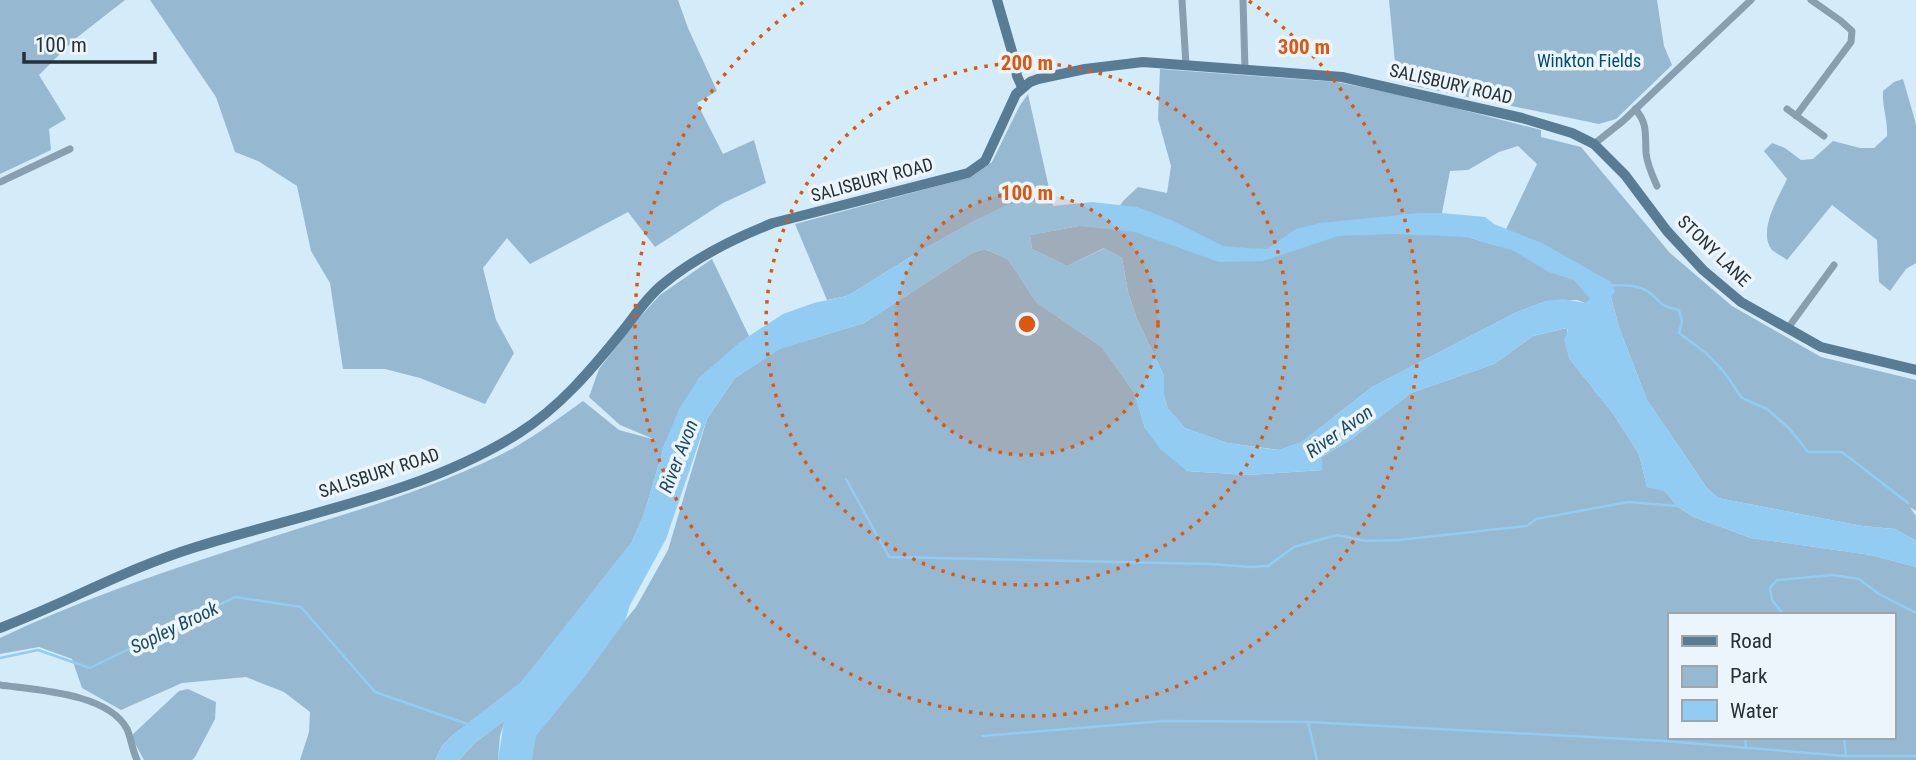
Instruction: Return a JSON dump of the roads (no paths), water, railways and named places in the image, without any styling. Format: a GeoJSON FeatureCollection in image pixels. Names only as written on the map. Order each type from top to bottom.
{"type":"FeatureCollection","features":[{"type":"Feature","properties":{"kind":"main road"},"geometry":{"type":"LineString","coordinates":[[997,0],[1022,87]]}},
{"type":"Feature","properties":{"kind":"main road","name":"SALISBURY ROAD"},"geometry":{"type":"LineString","coordinates":[[0,628],[149,563],[194,547],[383,493],[468,462],[537,421],[595,365],[662,285],[703,258],[748,233],[773,223],[968,173],[985,162],[1010,101],[1022,87],[1038,79],[1086,69],[1143,62],[1342,77],[1541,123],[1572,133],[1594,144]]}},
{"type":"Feature","properties":{"kind":"main road","name":"STONY LANE"},"geometry":{"type":"LineString","coordinates":[[1594,144],[1625,175],[1667,231],[1703,270],[1741,302],[1821,347],[1916,370]]}},
{"type":"Feature","properties":{"kind":"street"},"geometry":{"type":"LineString","coordinates":[[1182,0],[1186,65]]}},
{"type":"Feature","properties":{"kind":"street"},"geometry":{"type":"LineString","coordinates":[[1243,0],[1245,69]]}},
{"type":"Feature","properties":{"kind":"street"},"geometry":{"type":"LineString","coordinates":[[1594,144],[1751,0]]}},
{"type":"Feature","properties":{"kind":"street"},"geometry":{"type":"LineString","coordinates":[[1796,116],[1851,42],[1852,31],[1811,0]]}},
{"type":"Feature","properties":{"kind":"street"},"geometry":{"type":"LineString","coordinates":[[1635,109],[1642,117],[1647,134],[1646,153],[1650,172],[1657,186]]}},
{"type":"Feature","properties":{"kind":"street"},"geometry":{"type":"LineString","coordinates":[[1787,109],[1825,136]]}},
{"type":"Feature","properties":{"kind":"street"},"geometry":{"type":"LineString","coordinates":[[0,182],[69,149]]}},
{"type":"Feature","properties":{"kind":"street"},"geometry":{"type":"LineString","coordinates":[[1788,328],[1834,265]]}},
{"type":"Feature","properties":{"kind":"street"},"geometry":{"type":"LineString","coordinates":[[0,685],[64,694],[107,708],[128,731],[137,760]]}},
{"type":"Feature","properties":{"kind":"water","name":"River Avon"},"geometry":{"type":"Polygon","coordinates":[[[1026,200],[1053,206],[1092,202],[1137,207],[1171,220],[1223,246],[1267,249],[1296,229],[1320,223],[1420,213],[1485,217],[1494,224],[1542,243],[1611,282],[1615,291],[1611,297],[1619,327],[1647,400],[1707,488],[1718,498],[1862,526],[1895,529],[1916,541],[1916,567],[1871,555],[1751,538],[1694,517],[1678,507],[1664,491],[1647,487],[1639,454],[1614,415],[1569,358],[1564,340],[1568,330],[1566,328],[1533,336],[1494,364],[1411,393],[1353,438],[1322,457],[1322,470],[1248,475],[1187,471],[1160,449],[1145,428],[1135,394],[1102,347],[1036,302],[1008,259],[984,249],[972,253],[864,323],[780,349],[735,378],[707,419],[666,539],[630,605],[625,621],[586,675],[536,736],[532,760],[498,760],[504,721],[476,742],[459,760],[435,760],[442,746],[454,734],[521,682],[632,542],[644,514],[665,443],[679,409],[699,378],[740,342],[783,314],[814,303],[847,296],[922,250],[1004,206],[1026,200]],[[1079,226],[1030,235],[1032,249],[1067,266],[1105,248],[1122,258],[1128,292],[1137,319],[1164,376],[1164,396],[1168,409],[1185,428],[1227,443],[1278,450],[1302,442],[1372,387],[1515,313],[1546,301],[1563,299],[1585,303],[1590,299],[1574,280],[1549,272],[1514,251],[1468,237],[1394,234],[1338,236],[1263,261],[1219,262],[1135,232],[1079,226]]]}},
{"type":"Feature","properties":{"kind":"waterway"},"geometry":{"type":"LineString","coordinates":[[1610,285],[1641,288],[1664,306],[1679,310],[1682,322],[1679,333],[1706,353],[1724,372],[1742,398],[1767,409],[1789,428],[1808,452],[1842,452],[1908,503]]}},
{"type":"Feature","properties":{"kind":"waterway"},"geometry":{"type":"LineString","coordinates":[[846,479],[889,557],[1268,566],[1294,547],[1337,535],[1366,541],[1399,540],[1527,526],[1536,519],[1628,502],[1678,506]]}},
{"type":"Feature","properties":{"kind":"waterway"},"geometry":{"type":"LineString","coordinates":[[1782,613],[1772,600],[1770,588],[1777,580],[1833,575],[1859,579],[1879,594],[1916,613]]}},
{"type":"Feature","properties":{"kind":"waterway","name":"Sopley Brook"},"geometry":{"type":"LineString","coordinates":[[0,658],[38,650],[90,668],[235,597],[301,607],[375,692],[470,725]]}},
{"type":"Feature","properties":{"kind":"waterway"},"geometry":{"type":"LineString","coordinates":[[982,736],[1164,721],[1308,722],[1664,741],[1846,756],[1916,756]]}},
{"type":"Feature","properties":{"kind":"waterway"},"geometry":{"type":"LineString","coordinates":[[1308,722],[1317,760]]}},
{"type":"Feature","properties":{"kind":"waterway"},"geometry":{"type":"LineString","coordinates":[[1745,739],[1746,748]]}},
{"type":"Feature","properties":{"kind":"waterway"},"geometry":{"type":"LineString","coordinates":[[1844,739],[1846,755]]}},
{"type":"Feature","properties":{"kind":"park label","name":"Winkton Fields"},"geometry":{"type":"Point","coordinates":[1589,61]}}]}
